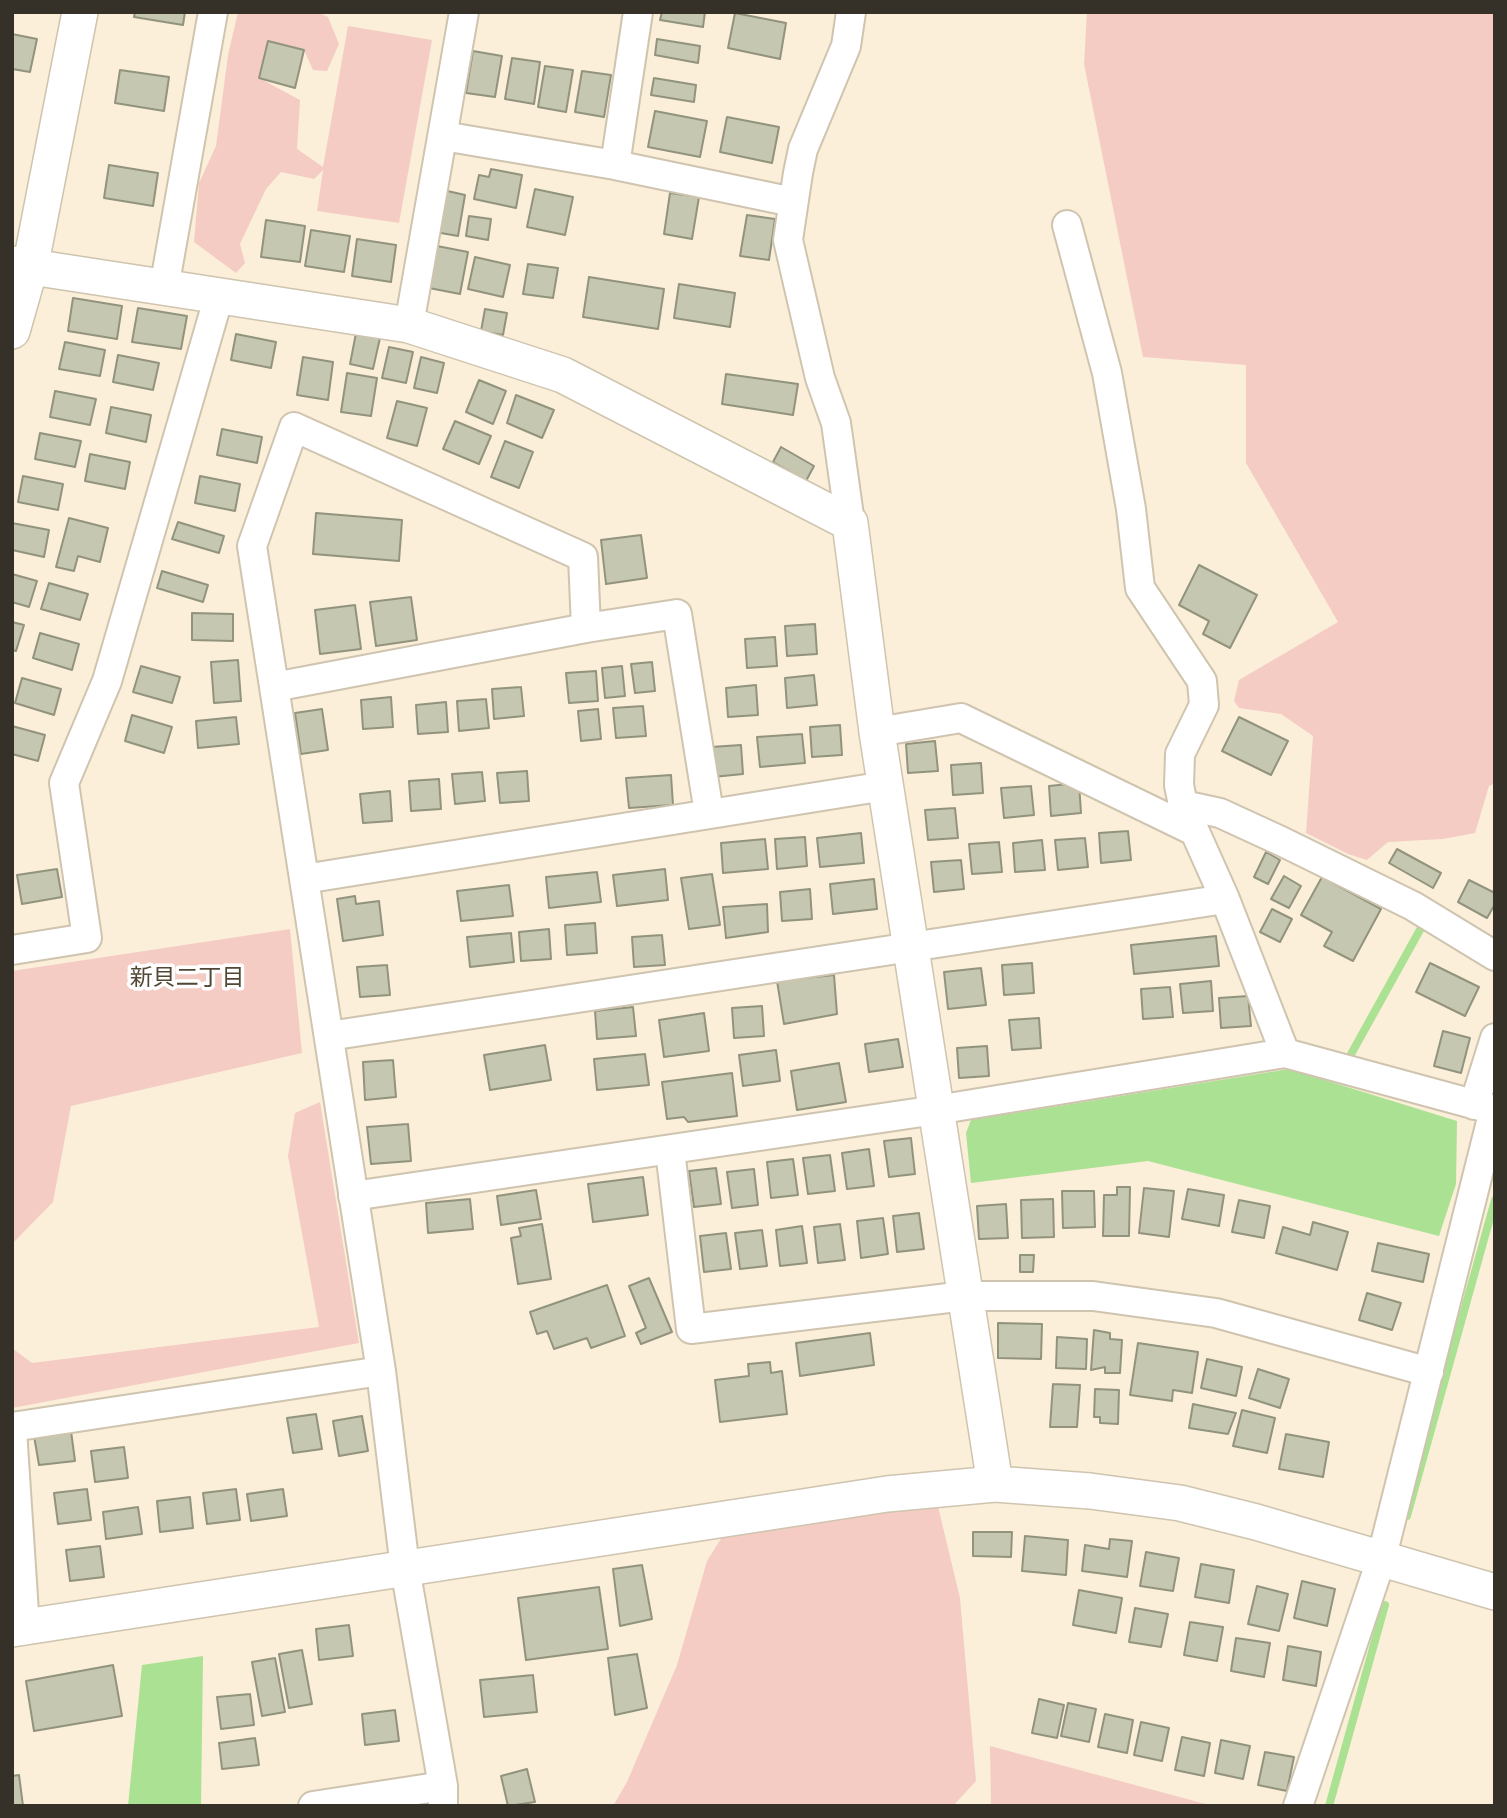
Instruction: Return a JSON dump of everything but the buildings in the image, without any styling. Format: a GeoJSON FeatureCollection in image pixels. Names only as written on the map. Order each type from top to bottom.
{"type":"FeatureCollection","features":[{"type":"Feature","properties":{"kind":"street"},"geometry":{"type":"LineString","coordinates":[[12,331],[21,266],[80,12]]}},
{"type":"Feature","properties":{"kind":"street"},"geometry":{"type":"LineString","coordinates":[[164,288],[213,12]]}},
{"type":"Feature","properties":{"kind":"street"},"geometry":{"type":"LineString","coordinates":[[409,325],[464,12]]}},
{"type":"Feature","properties":{"kind":"street"},"geometry":{"type":"LineString","coordinates":[[615,166],[638,12]]}},
{"type":"Feature","properties":{"kind":"street"},"geometry":{"type":"LineString","coordinates":[[851,12],[842,56],[803,149],[788,240],[820,377],[836,424],[885,786],[995,1485]]}},
{"type":"Feature","properties":{"kind":"street"},"geometry":{"type":"LineString","coordinates":[[443,136],[615,166],[793,202]]}},
{"type":"Feature","properties":{"kind":"street"},"geometry":{"type":"LineString","coordinates":[[1067,225],[1107,373],[1131,509],[1140,589],[1202,681],[1204,705],[1180,754],[1179,785],[1184,805],[1225,899],[1284,1053]]}},
{"type":"Feature","properties":{"kind":"street"},"geometry":{"type":"LineString","coordinates":[[21,266],[409,325],[563,375],[850,523]]}},
{"type":"Feature","properties":{"kind":"street"},"geometry":{"type":"LineString","coordinates":[[12,950],[87,938],[64,783],[107,681],[219,296]]}},
{"type":"Feature","properties":{"kind":"street"},"geometry":{"type":"LineString","coordinates":[[313,1806],[443,1796],[405,1568],[380,1371],[252,546],[294,427],[583,557],[586,628]]}},
{"type":"Feature","properties":{"kind":"street"},"geometry":{"type":"LineString","coordinates":[[274,687],[586,628],[677,614],[709,813]]}},
{"type":"Feature","properties":{"kind":"street"},"geometry":{"type":"LineString","coordinates":[[877,732],[961,718],[1194,831]]}},
{"type":"Feature","properties":{"kind":"street"},"geometry":{"type":"LineString","coordinates":[[304,879],[885,786]]}},
{"type":"Feature","properties":{"kind":"street"},"geometry":{"type":"LineString","coordinates":[[1184,805],[1220,813],[1283,842],[1413,906],[1495,957]]}},
{"type":"Feature","properties":{"kind":"street"},"geometry":{"type":"LineString","coordinates":[[328,1036],[1225,899]]}},
{"type":"Feature","properties":{"kind":"street"},"geometry":{"type":"LineString","coordinates":[[1298,1806],[1381,1560],[1429,1372],[1488,1109],[1495,1038]]}},
{"type":"Feature","properties":{"kind":"street"},"geometry":{"type":"LineString","coordinates":[[353,1196],[936,1110],[1284,1053],[1488,1109]]}},
{"type":"Feature","properties":{"kind":"street"},"geometry":{"type":"LineString","coordinates":[[670,1150],[691,1329],[965,1296],[1093,1296],[1216,1313],[1429,1372]]}},
{"type":"Feature","properties":{"kind":"street"},"geometry":{"type":"LineString","coordinates":[[380,1371],[12,1429],[18,1629],[887,1494],[995,1485],[1090,1491],[1180,1503],[1256,1522],[1495,1592]]}},
{"type":"Feature","properties":{"kind":"shaded area"},"geometry":{"type":"Polygon","coordinates":[[[238,12],[317,12],[328,17],[339,44],[327,71],[313,70],[304,50],[268,41],[259,78],[300,100],[297,149],[323,167],[348,26],[432,40],[399,223],[317,211],[323,170],[314,179],[281,172],[266,189],[240,244],[245,263],[236,273],[194,242],[199,183],[216,146],[228,55],[238,12]]]}},
{"type":"Feature","properties":{"kind":"shaded area"},"geometry":{"type":"Polygon","coordinates":[[[1087,12],[1495,12],[1495,783],[1489,786],[1475,833],[1443,839],[1388,842],[1367,860],[1348,854],[1306,833],[1313,736],[1281,714],[1239,708],[1234,701],[1239,680],[1338,622],[1246,463],[1246,365],[1143,357],[1084,64],[1087,12]]]}},
{"type":"Feature","properties":{"kind":"shaded area"},"geometry":{"type":"Polygon","coordinates":[[[290,929],[302,1053],[71,1106],[53,1202],[12,1244],[12,971],[290,929]]]}},
{"type":"Feature","properties":{"kind":"shaded area"},"geometry":{"type":"Polygon","coordinates":[[[1289,1069],[1457,1121],[1456,1184],[1439,1236],[1148,1161],[971,1183],[966,1133],[971,1120],[1289,1069]]]}},
{"type":"Feature","properties":{"kind":"shaded area"},"geometry":{"type":"Polygon","coordinates":[[[320,1102],[359,1343],[12,1408],[12,1348],[32,1363],[319,1327],[288,1156],[295,1113],[320,1102]]]}},
{"type":"Feature","properties":{"kind":"shaded area"},"geometry":{"type":"Polygon","coordinates":[[[934,1490],[960,1598],[976,1781],[953,1806],[613,1806],[627,1782],[677,1665],[707,1561],[734,1518],[934,1490]]]}},
{"type":"Feature","properties":{"kind":"shaded area"},"geometry":{"type":"Polygon","coordinates":[[[203,1656],[201,1806],[128,1806],[142,1665],[203,1656]]]}},
{"type":"Feature","properties":{"kind":"shaded area"},"geometry":{"type":"Polygon","coordinates":[[[990,1746],[1213,1806],[991,1806],[990,1746]]]}},
{"type":"Feature","properties":{"kind":"waterway"},"geometry":{"type":"LineString","coordinates":[[1350,1056],[1421,928]]}},
{"type":"Feature","properties":{"kind":"waterway"},"geometry":{"type":"LineString","coordinates":[[1407,1516],[1495,1200]]}},
{"type":"Feature","properties":{"kind":"waterway"},"geometry":{"type":"LineString","coordinates":[[1329,1806],[1385,1605]]}},
{"type":"Feature","properties":{"kind":"district","name":"新貝二丁目"},"geometry":{"type":"Point","coordinates":[187,977]}}]}
